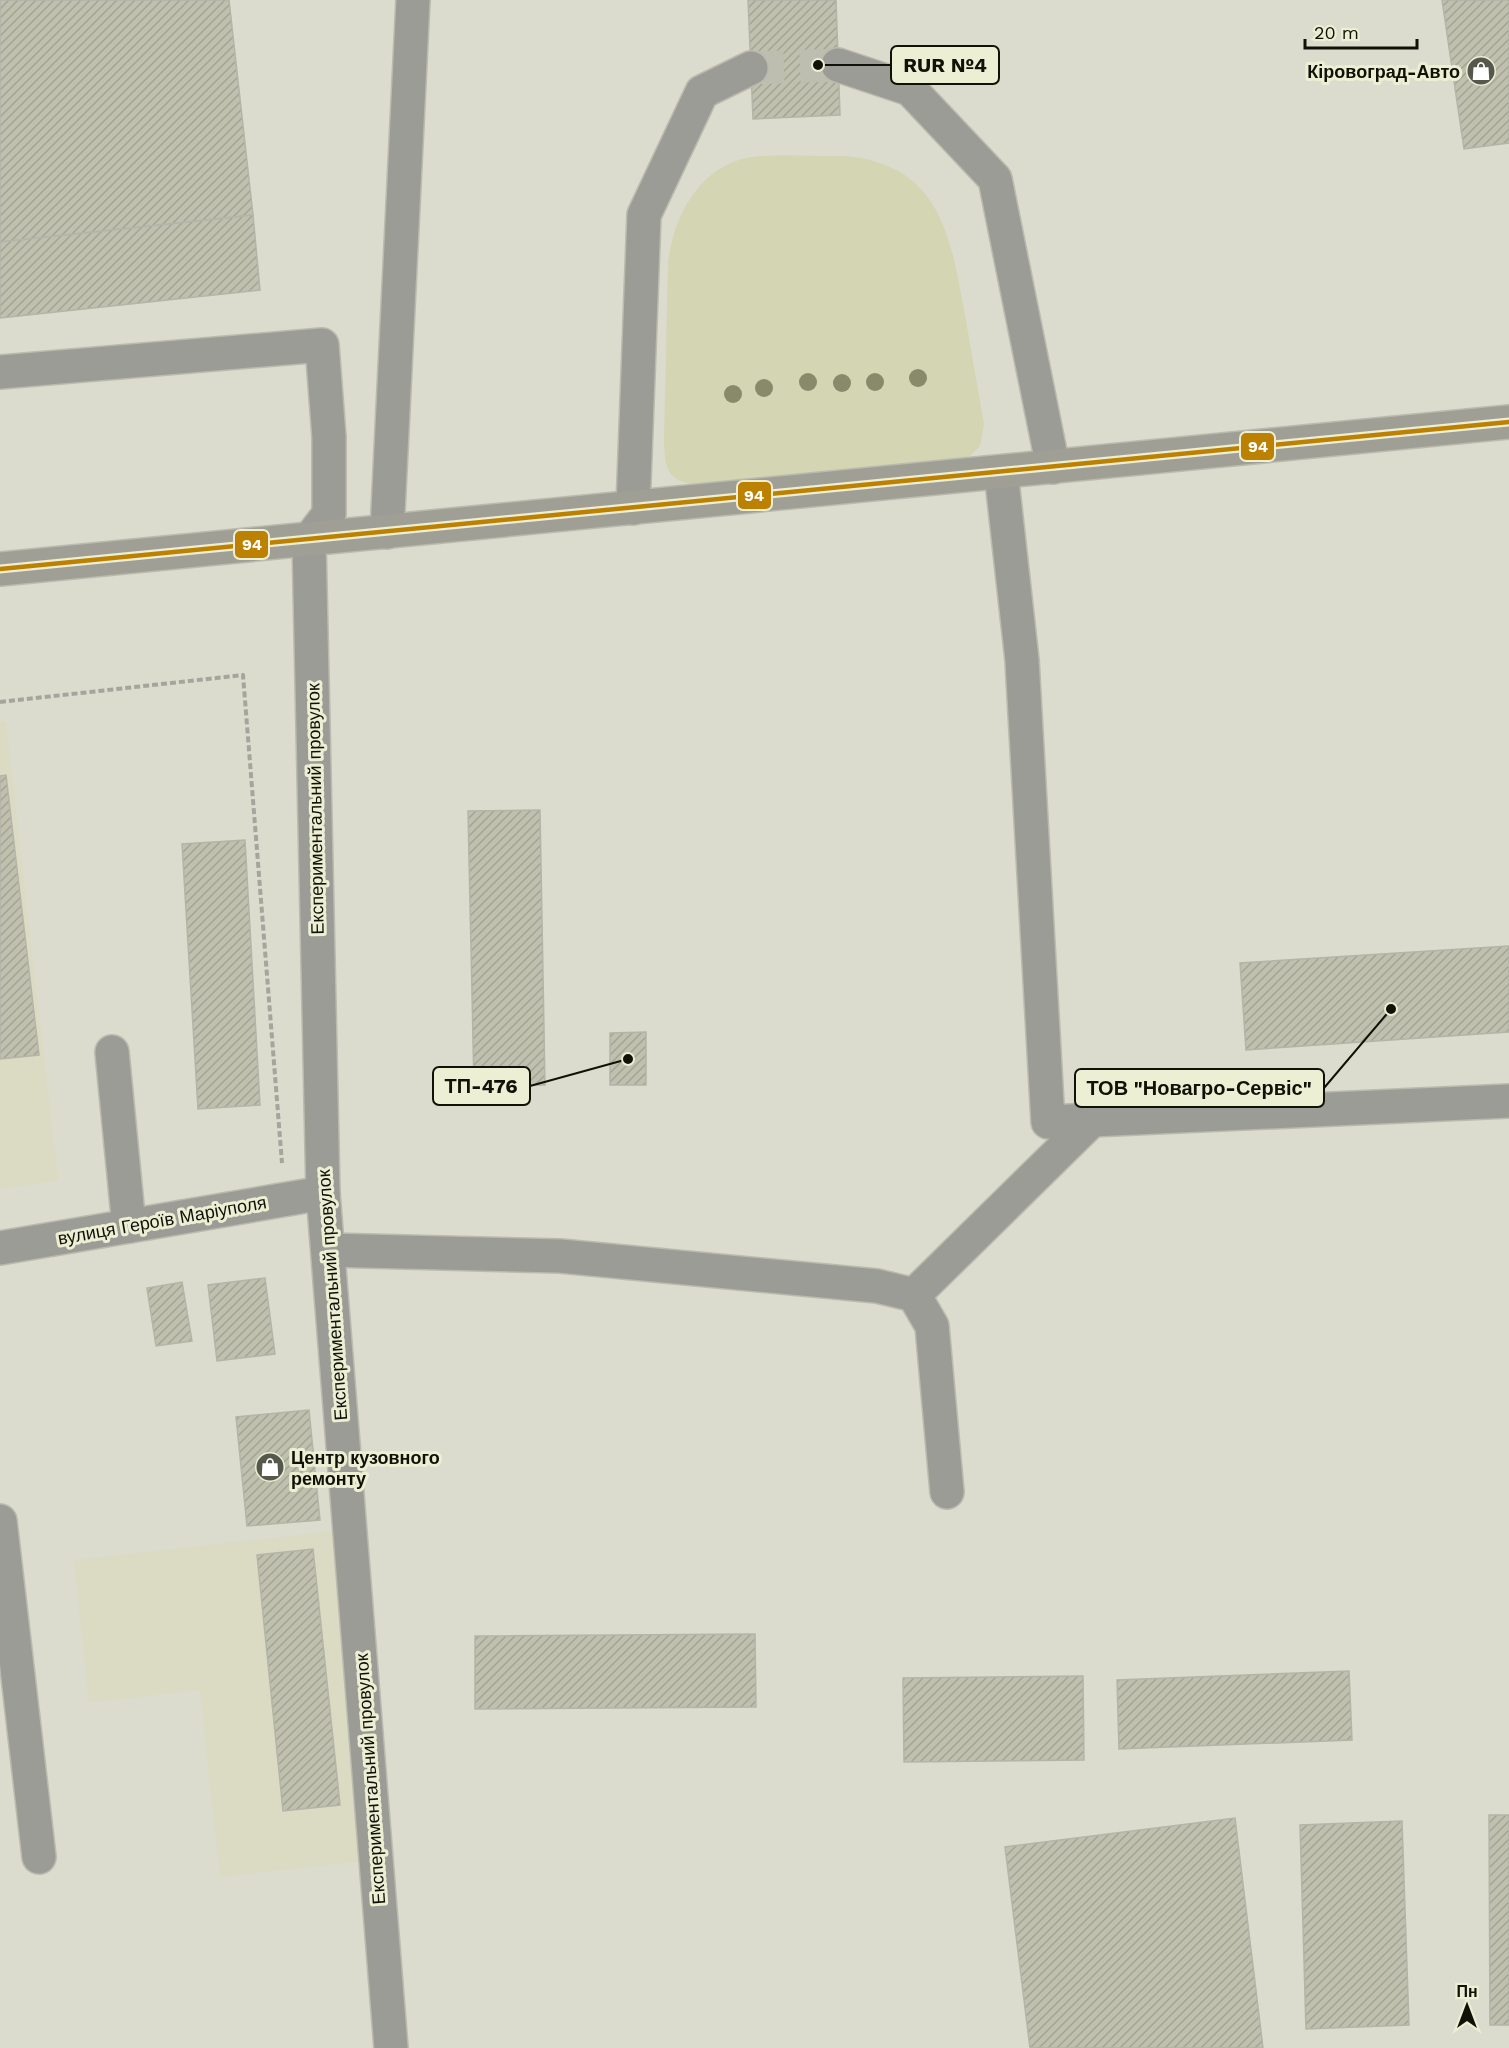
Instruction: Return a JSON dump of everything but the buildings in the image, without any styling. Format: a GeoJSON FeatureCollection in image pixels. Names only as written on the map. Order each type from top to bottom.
{"type":"FeatureCollection","features":[{"type":"Feature","properties":{"kind":"main road"},"geometry":{"type":"LineString","coordinates":[[0,569],[1509,422]]}},
{"type":"Feature","properties":{"kind":"street"},"geometry":{"type":"LineString","coordinates":[[387,532],[413,0]]}},
{"type":"Feature","properties":{"kind":"street"},"geometry":{"type":"LineString","coordinates":[[838,64],[910,89],[995,179],[1053,467]]}},
{"type":"Feature","properties":{"kind":"street"},"geometry":{"type":"LineString","coordinates":[[633,508],[644,214],[702,92],[751,68]]}},
{"type":"Feature","properties":{"kind":"street"},"geometry":{"type":"LineString","coordinates":[[0,372],[322,345],[329,437],[329,514],[309,540]]}},
{"type":"Feature","properties":{"kind":"street"},"geometry":{"type":"LineString","coordinates":[[1001,472],[1022,660],[1048,1122],[1509,1101]]}},
{"type":"Feature","properties":{"kind":"street","name":"Експериментальний провулок"},"geometry":{"type":"LineString","coordinates":[[309,540],[323,1193],[391,2048]]}},
{"type":"Feature","properties":{"kind":"street"},"geometry":{"type":"LineString","coordinates":[[112,1052],[129,1226]]}},
{"type":"Feature","properties":{"kind":"street"},"geometry":{"type":"LineString","coordinates":[[914,1295],[1092,1120]]}},
{"type":"Feature","properties":{"kind":"street","name":"вулиця Героїв Маріуполя"},"geometry":{"type":"LineString","coordinates":[[0,1248],[323,1193]]}},
{"type":"Feature","properties":{"kind":"street"},"geometry":{"type":"LineString","coordinates":[[328,1250],[560,1256],[878,1286],[914,1295],[932,1326],[947,1492]]}},
{"type":"Feature","properties":{"kind":"street"},"geometry":{"type":"LineString","coordinates":[[0,1521],[39,1857]]}},
{"type":"Feature","properties":{"kind":"path"},"geometry":{"type":"LineString","coordinates":[[0,702],[243,675],[285,1199]]}},
{"type":"Feature","properties":{"kind":"shaded area"},"geometry":{"type":"Polygon","coordinates":[[[779,155],[844,156],[876,162],[901,173],[920,188],[934,207],[945,230],[959,282],[984,424],[980,446],[966,460],[697,485],[679,480],[674,477],[667,466],[664,441],[668,263],[681,214],[700,186],[712,175],[726,165],[742,159],[779,155]]]}},
{"type":"Feature","properties":{"kind":"shaded area"},"geometry":{"type":"Polygon","coordinates":[[[0,722],[6,722],[58,1180],[0,1189],[0,722]]]}},
{"type":"Feature","properties":{"kind":"shaded area"},"geometry":{"type":"Polygon","coordinates":[[[336,1531],[371,1860],[220,1877],[200,1690],[89,1702],[74,1560],[336,1531]]]}},
{"type":"Feature","properties":{"kind":"tunnel"},"geometry":{"type":"LineString","coordinates":[[751,68],[838,65]]}},
{"type":"Feature","properties":{"kind":"transit line","name":"94"},"geometry":{"type":"LineString","coordinates":[[0,569],[1509,422]]}},
{"type":"Feature","properties":{"kind":"place","name":"RUR №4"},"geometry":{"type":"Point","coordinates":[818,65]}},
{"type":"Feature","properties":{"kind":"place","name":"Кіровоград-Авто"},"geometry":{"type":"Point","coordinates":[1481,71]}},
{"type":"Feature","properties":{"kind":"place","name":"ТОВ \"Новагро-Сервіс\""},"geometry":{"type":"Point","coordinates":[1391,1009]}},
{"type":"Feature","properties":{"kind":"place","name":"ТП-476"},"geometry":{"type":"Point","coordinates":[628,1059]}},
{"type":"Feature","properties":{"kind":"place","name":"Центр кузовного ремонту"},"geometry":{"type":"Point","coordinates":[270,1467]}}]}
